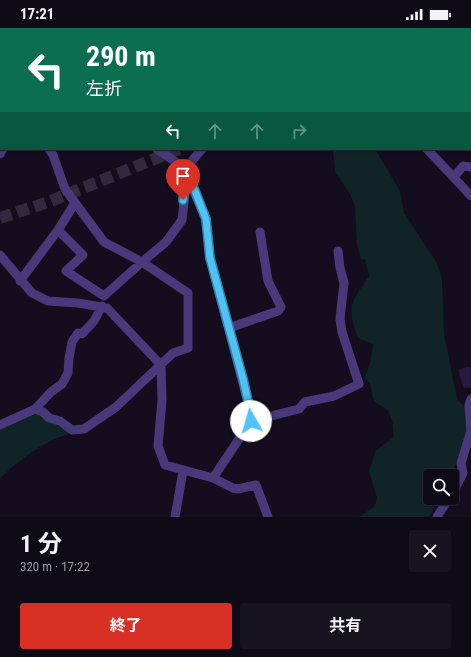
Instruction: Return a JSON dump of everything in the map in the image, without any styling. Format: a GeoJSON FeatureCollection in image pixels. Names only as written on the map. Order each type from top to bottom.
{"type":"FeatureCollection","features":[{"type":"Feature","properties":{"kind":"street"},"geometry":{"type":"LineString","coordinates":[[35,409],[43,412],[49,418],[60,421],[72,430],[84,429],[116,407],[173,353],[188,348],[188,293],[142,262],[104,242],[65,189],[53,155],[50,150]]}},
{"type":"Feature","properties":{"kind":"street"},"geometry":{"type":"LineString","coordinates":[[158,150],[180,165],[184,170],[193,186],[206,219],[210,258],[251,414],[251,421],[213,478]]}},
{"type":"Feature","properties":{"kind":"street"},"geometry":{"type":"LineString","coordinates":[[58,230],[83,255],[66,271],[104,296],[166,242],[182,220],[187,176],[191,162],[201,150]]}},
{"type":"Feature","properties":{"kind":"street"},"geometry":{"type":"LineString","coordinates":[[428,150],[471,196]]}},
{"type":"Feature","properties":{"kind":"street"},"geometry":{"type":"LineString","coordinates":[[454,177],[463,166],[471,167]]}},
{"type":"Feature","properties":{"kind":"street"},"geometry":{"type":"LineString","coordinates":[[20,280],[58,230],[75,203]]}},
{"type":"Feature","properties":{"kind":"street"},"geometry":{"type":"LineString","coordinates":[[229,328],[278,311],[281,307],[268,280],[260,232]]}},
{"type":"Feature","properties":{"kind":"street"},"geometry":{"type":"LineString","coordinates":[[251,421],[300,409],[305,402],[334,396],[359,384],[342,332],[340,319],[344,282],[340,268],[338,251]]}},
{"type":"Feature","properties":{"kind":"street"},"geometry":{"type":"LineString","coordinates":[[0,256],[32,293],[48,301],[102,306],[107,308],[161,364],[162,400],[158,446],[165,465],[213,478],[233,488],[238,489],[256,485],[268,517]]}},
{"type":"Feature","properties":{"kind":"street"},"geometry":{"type":"LineString","coordinates":[[0,425],[35,409],[51,392],[62,384],[68,373],[68,358],[72,342],[78,333],[82,334],[94,321],[102,306]]}},
{"type":"Feature","properties":{"kind":"street"},"geometry":{"type":"LineString","coordinates":[[459,481],[463,473],[461,463],[471,431],[469,405],[471,399]]}},
{"type":"Feature","properties":{"kind":"street"},"geometry":{"type":"LineString","coordinates":[[176,517],[183,471]]}},
{"type":"Feature","properties":{"kind":"street"},"geometry":{"type":"LineString","coordinates":[[437,517],[445,505]]}},
{"type":"Feature","properties":{"kind":"green space"},"geometry":{"type":"Polygon","coordinates":[[[333,150],[376,150],[400,191],[404,213],[437,263],[442,279],[444,334],[457,399],[469,411],[470,433],[454,469],[423,469],[423,505],[434,505],[432,513],[428,517],[359,517],[375,506],[377,498],[369,471],[376,450],[393,438],[393,426],[390,414],[385,408],[374,400],[370,385],[365,378],[371,359],[373,344],[358,338],[352,318],[351,311],[354,299],[369,276],[365,259],[361,259],[357,245],[355,206],[350,194],[335,172],[333,150]]]}},
{"type":"Feature","properties":{"kind":"green space"},"geometry":{"type":"Polygon","coordinates":[[[33,412],[63,425],[69,431],[68,434],[58,437],[41,446],[0,478],[0,429],[33,412]]]}},
{"type":"Feature","properties":{"kind":"building"},"geometry":{"type":"Polygon","coordinates":[[[469,366],[471,369],[471,387],[464,389],[458,370],[469,366]]]}},
{"type":"Feature","properties":{"kind":"tunnel"},"geometry":{"type":"LineString","coordinates":[[0,218],[51,201],[177,150]]}},
{"type":"Feature","properties":{"kind":"route"},"geometry":{"type":"LineString","coordinates":[[183,200],[187,176],[193,186],[206,219],[210,258],[243,379],[251,414],[251,421]]}}]}
